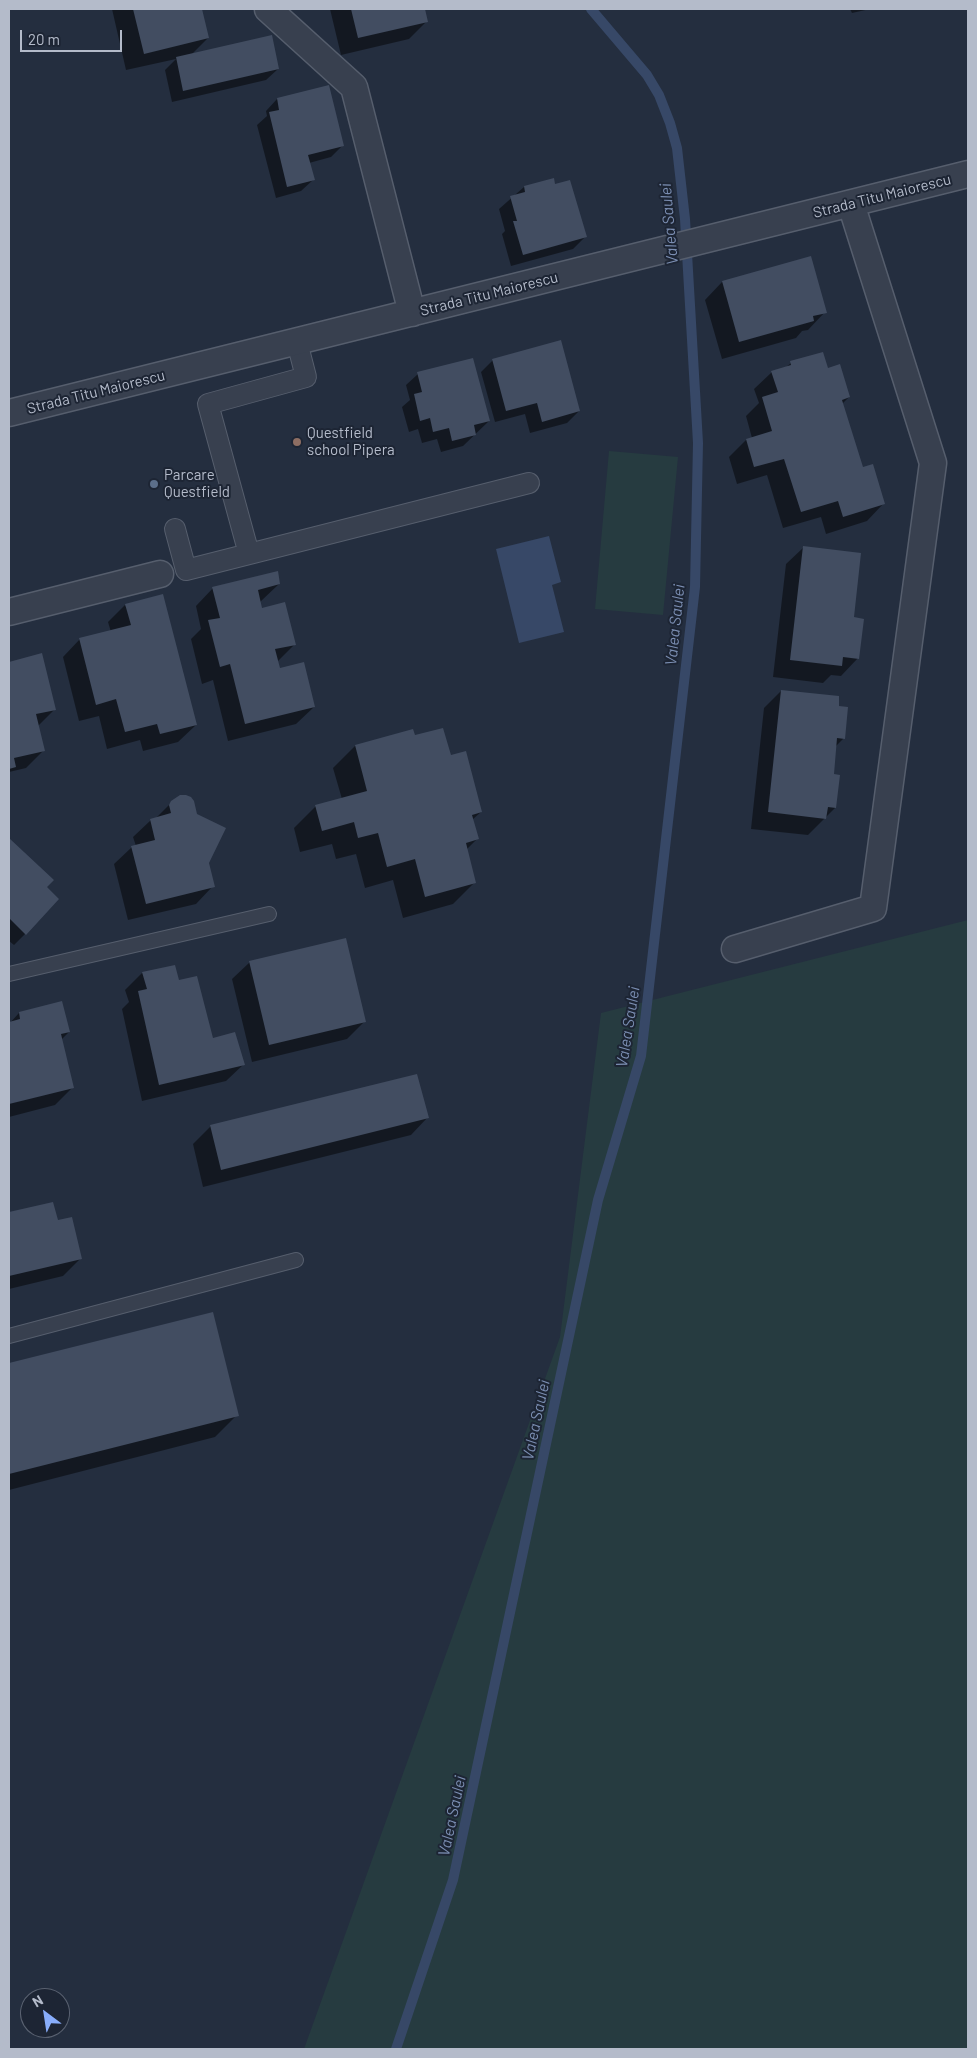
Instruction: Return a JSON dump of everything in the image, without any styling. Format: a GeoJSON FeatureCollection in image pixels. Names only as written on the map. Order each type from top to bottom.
{"type":"FeatureCollection","features":[{"type":"Feature","properties":{"kind":"street"},"geometry":{"type":"LineString","coordinates":[[268,9],[354,87],[412,313]]}},
{"type":"Feature","properties":{"kind":"street","name":"Strada Titu Maiorescu"},"geometry":{"type":"LineString","coordinates":[[9,413],[968,174]]}},
{"type":"Feature","properties":{"kind":"street"},"geometry":{"type":"LineString","coordinates":[[735,949],[873,908],[933,463],[851,204]]}},
{"type":"Feature","properties":{"kind":"street"},"geometry":{"type":"LineString","coordinates":[[249,554],[208,404],[306,377],[296,342]]}},
{"type":"Feature","properties":{"kind":"street"},"geometry":{"type":"LineString","coordinates":[[175,529],[186,570],[528,483]]}},
{"type":"Feature","properties":{"kind":"street"},"geometry":{"type":"LineString","coordinates":[[9,612],[160,574]]}},
{"type":"Feature","properties":{"kind":"lane"},"geometry":{"type":"LineString","coordinates":[[9,974],[269,914]]}},
{"type":"Feature","properties":{"kind":"lane"},"geometry":{"type":"LineString","coordinates":[[9,1336],[296,1260]]}},
{"type":"Feature","properties":{"kind":"green space"},"geometry":{"type":"Polygon","coordinates":[[[609,451],[678,457],[663,615],[595,609],[609,451]]]}},
{"type":"Feature","properties":{"kind":"green space"},"geometry":{"type":"Polygon","coordinates":[[[968,920],[968,2049],[304,2049],[560,1337],[601,1013],[968,920]]]}},
{"type":"Feature","properties":{"kind":"water"},"geometry":{"type":"Polygon","coordinates":[[[549,536],[561,582],[552,585],[564,632],[519,643],[496,549],[549,536]]]}},
{"type":"Feature","properties":{"kind":"building"},"geometry":{"type":"Polygon","coordinates":[[[133,9],[202,9],[209,38],[144,54],[133,9]]]}},
{"type":"Feature","properties":{"kind":"building"},"geometry":{"type":"Polygon","coordinates":[[[351,9],[425,9],[428,22],[358,38],[351,9]]]}},
{"type":"Feature","properties":{"kind":"building"},"geometry":{"type":"Polygon","coordinates":[[[272,35],[279,69],[183,91],[176,57],[272,35]]]}},
{"type":"Feature","properties":{"kind":"building"},"geometry":{"type":"Polygon","coordinates":[[[329,85],[344,146],[308,155],[315,180],[287,187],[269,112],[279,110],[277,98],[329,85]]]}},
{"type":"Feature","properties":{"kind":"building"},"geometry":{"type":"Polygon","coordinates":[[[554,178],[555,184],[570,180],[587,237],[523,255],[513,221],[517,221],[510,196],[525,192],[524,186],[554,178]]]}},
{"type":"Feature","properties":{"kind":"building"},"geometry":{"type":"Polygon","coordinates":[[[811,256],[827,313],[813,316],[814,321],[739,342],[722,281],[811,256]]]}},
{"type":"Feature","properties":{"kind":"building"},"geometry":{"type":"Polygon","coordinates":[[[561,340],[580,411],[542,422],[537,403],[506,411],[492,359],[561,340]]]}},
{"type":"Feature","properties":{"kind":"building"},"geometry":{"type":"Polygon","coordinates":[[[823,352],[828,368],[840,364],[850,397],[842,400],[863,467],[873,464],[885,504],[843,517],[838,501],[801,512],[784,459],[754,467],[746,439],[772,431],[762,397],[778,392],[771,371],[791,365],[790,361],[823,352]]]}},
{"type":"Feature","properties":{"kind":"building"},"geometry":{"type":"Polygon","coordinates":[[[473,358],[490,421],[474,425],[476,435],[452,441],[449,428],[433,432],[430,418],[420,421],[414,394],[422,392],[417,372],[473,358]]]}},
{"type":"Feature","properties":{"kind":"building"},"geometry":{"type":"Polygon","coordinates":[[[803,546],[861,553],[854,617],[864,619],[859,659],[843,657],[842,666],[790,660],[803,546]]]}},
{"type":"Feature","properties":{"kind":"building"},"geometry":{"type":"Polygon","coordinates":[[[278,571],[280,584],[258,590],[262,608],[285,602],[296,645],[275,649],[280,668],[304,662],[315,707],[245,724],[230,664],[220,667],[208,620],[220,618],[212,587],[278,571]]]}},
{"type":"Feature","properties":{"kind":"building"},"geometry":{"type":"Polygon","coordinates":[[[163,594],[197,725],[160,734],[157,724],[125,732],[116,699],[96,705],[79,638],[131,625],[125,604],[163,594]]]}},
{"type":"Feature","properties":{"kind":"building"},"geometry":{"type":"Polygon","coordinates":[[[42,653],[56,710],[36,714],[45,751],[14,758],[16,767],[9,769],[9,662],[42,653]]]}},
{"type":"Feature","properties":{"kind":"building"},"geometry":{"type":"Polygon","coordinates":[[[781,690],[839,696],[839,706],[848,707],[845,739],[837,738],[834,774],[840,775],[836,808],[828,807],[826,819],[768,812],[781,690]]]}},
{"type":"Feature","properties":{"kind":"building"},"geometry":{"type":"Polygon","coordinates":[[[443,728],[451,755],[466,751],[482,812],[472,815],[479,839],[466,843],[476,883],[425,897],[415,859],[387,867],[378,833],[358,838],[354,822],[322,831],[315,805],[367,791],[355,745],[413,729],[415,735],[443,728]]]}},
{"type":"Feature","properties":{"kind":"building"},"geometry":{"type":"Polygon","coordinates":[[[180,795],[191,797],[197,814],[226,828],[209,863],[215,887],[146,904],[131,846],[155,840],[150,819],[171,813],[169,805],[171,801],[180,795]]]}},
{"type":"Feature","properties":{"kind":"building"},"geometry":{"type":"Polygon","coordinates":[[[9,838],[54,880],[47,887],[59,899],[26,935],[9,918],[9,838]]]}},
{"type":"Feature","properties":{"kind":"building"},"geometry":{"type":"Polygon","coordinates":[[[346,938],[366,1022],[269,1045],[249,961],[346,938]]]}},
{"type":"Feature","properties":{"kind":"building"},"geometry":{"type":"Polygon","coordinates":[[[175,965],[179,980],[197,976],[213,1038],[235,1032],[245,1065],[159,1085],[138,991],[147,989],[142,972],[175,965]]]}},
{"type":"Feature","properties":{"kind":"building"},"geometry":{"type":"Polygon","coordinates":[[[62,1001],[70,1032],[61,1034],[74,1088],[9,1104],[9,1022],[20,1019],[19,1012],[62,1001]]]}},
{"type":"Feature","properties":{"kind":"building"},"geometry":{"type":"Polygon","coordinates":[[[417,1074],[429,1118],[221,1170],[210,1125],[417,1074]]]}},
{"type":"Feature","properties":{"kind":"building"},"geometry":{"type":"Polygon","coordinates":[[[53,1202],[58,1220],[72,1217],[82,1259],[9,1276],[9,1212],[53,1202]]]}},
{"type":"Feature","properties":{"kind":"building"},"geometry":{"type":"Polygon","coordinates":[[[213,1312],[239,1416],[9,1474],[9,1363],[213,1312]]]}},
{"type":"Feature","properties":{"kind":"waterway","name":"Valea Saulei"},"geometry":{"type":"LineString","coordinates":[[396,2049],[453,1880],[598,1200],[641,1056],[695,587],[698,443],[685,219],[677,148],[659,95],[647,75],[591,9]]}},
{"type":"Feature","properties":{"kind":"place","name":"Questfield school Pipera"},"geometry":{"type":"Point","coordinates":[297,442]}},
{"type":"Feature","properties":{"kind":"place","name":"Parcare Questfield"},"geometry":{"type":"Point","coordinates":[154,484]}}]}
